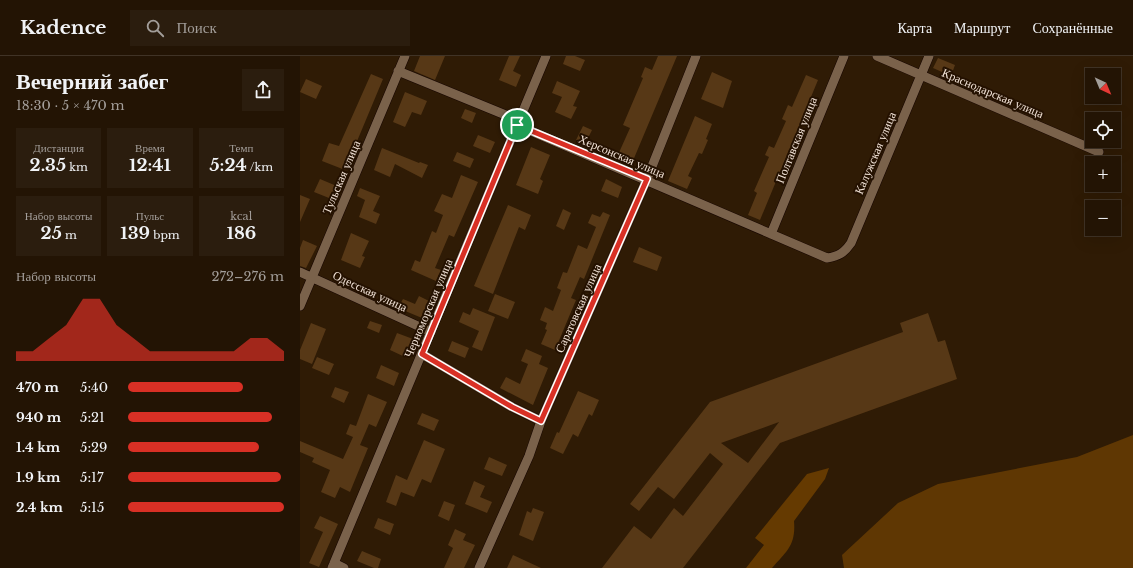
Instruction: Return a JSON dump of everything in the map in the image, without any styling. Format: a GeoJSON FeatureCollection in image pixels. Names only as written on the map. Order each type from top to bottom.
{"type":"FeatureCollection","features":[{"type":"Feature","properties":{"kind":"street","name":"Тульская улица"},"geometry":{"type":"LineString","coordinates":[[300,306],[404,56]]}},
{"type":"Feature","properties":{"kind":"street","name":"Черноморская улица"},"geometry":{"type":"LineString","coordinates":[[333,565],[546,56]]}},
{"type":"Feature","properties":{"kind":"street","name":"Саратовская улица"},"geometry":{"type":"LineString","coordinates":[[480,568],[529,456],[541,421],[647,179],[696,56]]}},
{"type":"Feature","properties":{"kind":"street","name":"Полтавская улица"},"geometry":{"type":"LineString","coordinates":[[770,234],[844,56]]}},
{"type":"Feature","properties":{"kind":"street","name":"Краснодарская улица"},"geometry":{"type":"LineString","coordinates":[[877,56],[1099,152]]}},
{"type":"Feature","properties":{"kind":"street","name":"Калужская улица"},"geometry":{"type":"LineString","coordinates":[[839,256],[851,243],[929,56]]}},
{"type":"Feature","properties":{"kind":"street","name":"Херсонская улица"},"geometry":{"type":"LineString","coordinates":[[398,72],[508,116],[517,125],[647,179],[827,258],[839,256]]}},
{"type":"Feature","properties":{"kind":"street","name":"Одесская улица"},"geometry":{"type":"LineString","coordinates":[[300,272],[431,332]]}},
{"type":"Feature","properties":{"kind":"street"},"geometry":{"type":"LineString","coordinates":[[422,354],[512,407],[541,421]]}},
{"type":"Feature","properties":{"kind":"street"},"geometry":{"type":"LineString","coordinates":[[333,565],[344,568]]}},
{"type":"Feature","properties":{"kind":"shaded area"},"geometry":{"type":"Polygon","coordinates":[[[1133,435],[1133,568],[844,568],[842,555],[898,503],[938,484],[1077,457],[1133,435]]]}},
{"type":"Feature","properties":{"kind":"shaded area"},"geometry":{"type":"Polygon","coordinates":[[[829,468],[825,479],[794,521],[794,536],[792,542],[782,557],[772,568],[746,568],[764,545],[755,538],[807,474],[829,468]]]}},
{"type":"Feature","properties":{"kind":"building"},"geometry":{"type":"Polygon","coordinates":[[[420,56],[445,56],[435,80],[414,71],[420,56]]]}},
{"type":"Feature","properties":{"kind":"building"},"geometry":{"type":"Polygon","coordinates":[[[509,56],[520,56],[513,71],[521,75],[516,87],[499,80],[509,56]]]}},
{"type":"Feature","properties":{"kind":"building"},"geometry":{"type":"Polygon","coordinates":[[[566,56],[575,56],[585,60],[580,71],[563,64],[566,56]]]}},
{"type":"Feature","properties":{"kind":"building"},"geometry":{"type":"Polygon","coordinates":[[[658,56],[677,56],[632,163],[617,157],[630,128],[623,125],[643,78],[641,77],[645,67],[652,70],[658,56]]]}},
{"type":"Feature","properties":{"kind":"building"},"geometry":{"type":"Polygon","coordinates":[[[938,58],[955,65],[951,76],[933,68],[938,58]]]}},
{"type":"Feature","properties":{"kind":"building"},"geometry":{"type":"Polygon","coordinates":[[[712,72],[732,81],[723,108],[701,99],[712,72]]]}},
{"type":"Feature","properties":{"kind":"building"},"geometry":{"type":"Polygon","coordinates":[[[371,74],[383,79],[345,170],[322,161],[329,143],[339,146],[371,74]]]}},
{"type":"Feature","properties":{"kind":"building"},"geometry":{"type":"Polygon","coordinates":[[[806,75],[818,80],[760,220],[748,215],[757,193],[754,191],[769,157],[765,155],[769,146],[774,148],[786,121],[782,119],[788,105],[792,107],[806,75]]]}},
{"type":"Feature","properties":{"kind":"building"},"geometry":{"type":"Polygon","coordinates":[[[306,79],[322,86],[316,99],[300,92],[306,79]]]}},
{"type":"Feature","properties":{"kind":"building"},"geometry":{"type":"Polygon","coordinates":[[[557,81],[580,91],[573,106],[577,107],[571,119],[555,112],[562,97],[552,93],[557,81]]]}},
{"type":"Feature","properties":{"kind":"building"},"geometry":{"type":"Polygon","coordinates":[[[405,92],[427,101],[421,115],[412,112],[405,127],[393,122],[405,92]]]}},
{"type":"Feature","properties":{"kind":"building"},"geometry":{"type":"Polygon","coordinates":[[[465,109],[476,113],[472,123],[461,118],[465,109]]]}},
{"type":"Feature","properties":{"kind":"building"},"geometry":{"type":"Polygon","coordinates":[[[695,116],[712,124],[706,139],[708,140],[702,154],[699,153],[688,176],[692,178],[687,189],[668,181],[695,116]]]}},
{"type":"Feature","properties":{"kind":"building"},"geometry":{"type":"Polygon","coordinates":[[[583,126],[592,130],[585,144],[576,140],[583,126]]]}},
{"type":"Feature","properties":{"kind":"building"},"geometry":{"type":"Polygon","coordinates":[[[478,135],[495,142],[490,153],[473,146],[478,135]]]}},
{"type":"Feature","properties":{"kind":"building"},"geometry":{"type":"Polygon","coordinates":[[[531,147],[550,155],[540,179],[543,181],[538,194],[516,185],[531,147]]]}},
{"type":"Feature","properties":{"kind":"building"},"geometry":{"type":"Polygon","coordinates":[[[382,148],[419,163],[428,165],[422,178],[395,164],[390,177],[374,170],[382,148]]]}},
{"type":"Feature","properties":{"kind":"building"},"geometry":{"type":"Polygon","coordinates":[[[457,152],[474,159],[470,168],[453,161],[457,152]]]}},
{"type":"Feature","properties":{"kind":"building"},"geometry":{"type":"Polygon","coordinates":[[[461,175],[478,182],[454,237],[449,235],[435,268],[441,270],[436,281],[411,270],[415,260],[420,262],[432,231],[436,233],[443,215],[434,211],[442,194],[452,198],[461,175]]]}},
{"type":"Feature","properties":{"kind":"building"},"geometry":{"type":"Polygon","coordinates":[[[320,179],[339,187],[334,200],[314,192],[320,179]]]}},
{"type":"Feature","properties":{"kind":"building"},"geometry":{"type":"Polygon","coordinates":[[[606,179],[622,187],[618,198],[601,191],[606,179]]]}},
{"type":"Feature","properties":{"kind":"building"},"geometry":{"type":"Polygon","coordinates":[[[360,188],[380,196],[373,211],[380,214],[376,224],[359,217],[365,200],[357,196],[360,188]]]}},
{"type":"Feature","properties":{"kind":"building"},"geometry":{"type":"Polygon","coordinates":[[[300,195],[310,199],[300,222],[300,195]]]}},
{"type":"Feature","properties":{"kind":"building"},"geometry":{"type":"Polygon","coordinates":[[[508,205],[531,215],[525,230],[519,227],[493,294],[474,286],[508,205]]]}},
{"type":"Feature","properties":{"kind":"building"},"geometry":{"type":"Polygon","coordinates":[[[563,209],[571,213],[564,230],[556,226],[563,209]]]}},
{"type":"Feature","properties":{"kind":"building"},"geometry":{"type":"Polygon","coordinates":[[[603,212],[610,215],[584,279],[580,277],[571,298],[576,300],[555,350],[541,344],[547,330],[545,329],[547,323],[540,320],[545,307],[553,311],[561,290],[557,288],[563,272],[567,273],[578,245],[587,249],[596,227],[588,223],[592,214],[600,217],[603,212]]]}},
{"type":"Feature","properties":{"kind":"building"},"geometry":{"type":"Polygon","coordinates":[[[351,233],[369,241],[362,256],[365,257],[360,268],[341,260],[351,233]]]}},
{"type":"Feature","properties":{"kind":"building"},"geometry":{"type":"Polygon","coordinates":[[[303,240],[317,246],[306,268],[300,266],[300,248],[303,240]]]}},
{"type":"Feature","properties":{"kind":"building"},"geometry":{"type":"Polygon","coordinates":[[[639,247],[662,257],[657,271],[633,262],[639,247]]]}},
{"type":"Feature","properties":{"kind":"building"},"geometry":{"type":"Polygon","coordinates":[[[495,294],[515,302],[508,319],[488,311],[495,294]]]}},
{"type":"Feature","properties":{"kind":"building"},"geometry":{"type":"Polygon","coordinates":[[[419,296],[429,301],[422,318],[398,308],[403,299],[415,304],[419,296]]]}},
{"type":"Feature","properties":{"kind":"building"},"geometry":{"type":"Polygon","coordinates":[[[473,308],[495,317],[482,351],[472,347],[479,331],[459,322],[463,312],[470,315],[473,308]]]}},
{"type":"Feature","properties":{"kind":"building"},"geometry":{"type":"Polygon","coordinates":[[[928,313],[938,342],[945,340],[957,379],[780,443],[683,568],[602,568],[634,526],[651,539],[674,508],[683,516],[723,464],[710,453],[674,499],[658,487],[639,511],[630,504],[710,402],[903,332],[900,323],[928,313]],[[779,422],[721,443],[748,463],[779,422]]]}},
{"type":"Feature","properties":{"kind":"building"},"geometry":{"type":"Polygon","coordinates":[[[370,321],[382,325],[379,333],[367,328],[370,321]]]}},
{"type":"Feature","properties":{"kind":"building"},"geometry":{"type":"Polygon","coordinates":[[[311,323],[326,329],[312,364],[300,359],[300,350],[311,323]]]}},
{"type":"Feature","properties":{"kind":"building"},"geometry":{"type":"Polygon","coordinates":[[[397,333],[413,339],[405,357],[390,350],[397,333]]]}},
{"type":"Feature","properties":{"kind":"building"},"geometry":{"type":"Polygon","coordinates":[[[452,341],[469,348],[465,358],[448,351],[452,341]]]}},
{"type":"Feature","properties":{"kind":"building"},"geometry":{"type":"Polygon","coordinates":[[[526,349],[542,356],[539,364],[548,368],[533,405],[500,388],[506,377],[520,384],[528,364],[521,361],[526,349]]]}},
{"type":"Feature","properties":{"kind":"building"},"geometry":{"type":"Polygon","coordinates":[[[317,357],[334,364],[329,375],[312,368],[317,357]]]}},
{"type":"Feature","properties":{"kind":"building"},"geometry":{"type":"Polygon","coordinates":[[[381,365],[399,373],[394,386],[376,378],[381,365]]]}},
{"type":"Feature","properties":{"kind":"building"},"geometry":{"type":"Polygon","coordinates":[[[335,387],[349,392],[344,403],[331,397],[335,387]]]}},
{"type":"Feature","properties":{"kind":"building"},"geometry":{"type":"Polygon","coordinates":[[[578,391],[599,400],[592,416],[589,414],[578,437],[573,434],[563,454],[550,448],[557,432],[559,433],[578,391]]]}},
{"type":"Feature","properties":{"kind":"building"},"geometry":{"type":"Polygon","coordinates":[[[368,394],[387,402],[376,427],[369,424],[360,445],[368,448],[350,492],[340,487],[335,498],[321,492],[330,470],[312,462],[314,458],[300,452],[300,441],[343,459],[353,437],[346,434],[350,424],[356,426],[368,394]]]}},
{"type":"Feature","properties":{"kind":"building"},"geometry":{"type":"Polygon","coordinates":[[[422,413],[439,420],[434,431],[417,424],[422,413]]]}},
{"type":"Feature","properties":{"kind":"building"},"geometry":{"type":"Polygon","coordinates":[[[424,440],[445,449],[431,483],[422,479],[414,497],[401,492],[396,506],[386,502],[396,475],[407,480],[424,440]]]}},
{"type":"Feature","properties":{"kind":"building"},"geometry":{"type":"Polygon","coordinates":[[[489,457],[507,465],[502,476],[484,469],[489,457]]]}},
{"type":"Feature","properties":{"kind":"building"},"geometry":{"type":"Polygon","coordinates":[[[474,481],[485,486],[480,497],[492,502],[487,513],[465,504],[474,481]]]}},
{"type":"Feature","properties":{"kind":"building"},"geometry":{"type":"Polygon","coordinates":[[[444,501],[455,505],[449,521],[438,516],[444,501]]]}},
{"type":"Feature","properties":{"kind":"building"},"geometry":{"type":"Polygon","coordinates":[[[533,508],[544,512],[533,541],[519,535],[527,511],[531,513],[533,508]]]}},
{"type":"Feature","properties":{"kind":"building"},"geometry":{"type":"Polygon","coordinates":[[[320,516],[338,524],[319,567],[309,563],[323,532],[314,528],[320,516]]]}},
{"type":"Feature","properties":{"kind":"building"},"geometry":{"type":"Polygon","coordinates":[[[378,518],[394,524],[390,535],[374,528],[378,518]]]}},
{"type":"Feature","properties":{"kind":"building"},"geometry":{"type":"Polygon","coordinates":[[[455,529],[466,534],[463,540],[475,545],[464,568],[444,568],[453,548],[448,545],[455,529]]]}},
{"type":"Feature","properties":{"kind":"building"},"geometry":{"type":"Polygon","coordinates":[[[362,551],[381,559],[378,568],[374,568],[357,561],[362,551]]]}},
{"type":"Feature","properties":{"kind":"building"},"geometry":{"type":"Polygon","coordinates":[[[513,555],[541,568],[507,568],[513,555]]]}},
{"type":"Feature","properties":{"kind":"route"},"geometry":{"type":"LineString","coordinates":[[517,125],[647,179],[541,421],[512,407],[422,354],[517,125]]}}]}
